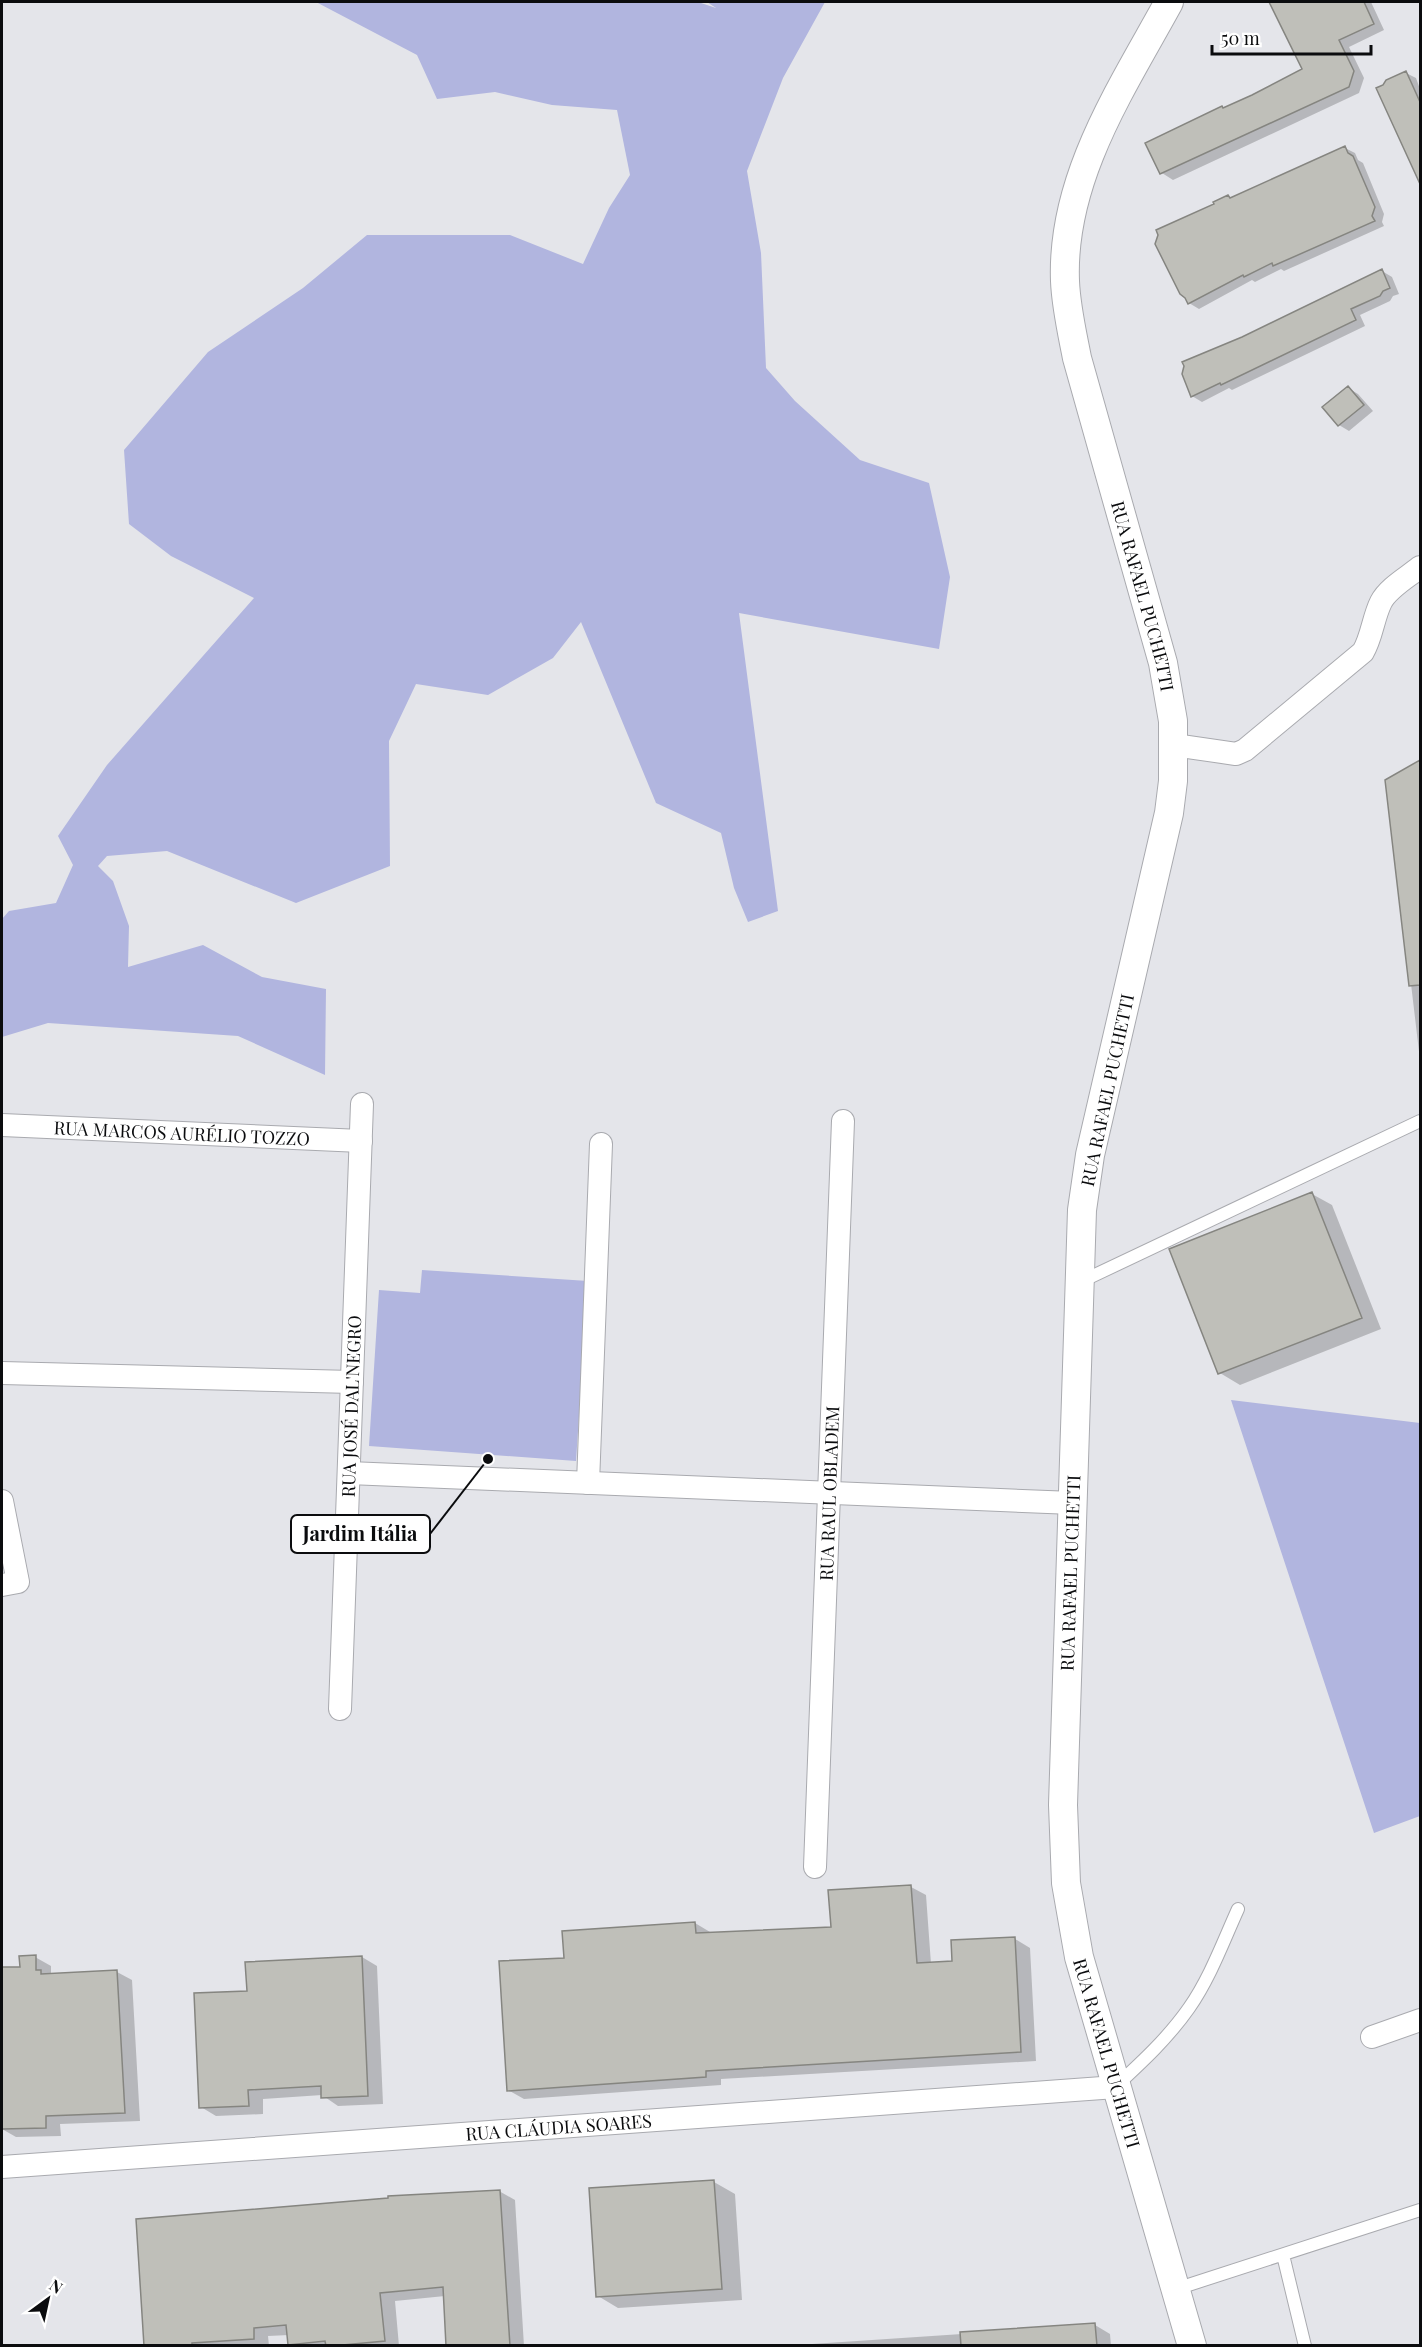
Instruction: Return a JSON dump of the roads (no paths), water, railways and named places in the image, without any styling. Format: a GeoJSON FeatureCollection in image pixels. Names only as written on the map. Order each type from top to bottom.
{"type":"FeatureCollection","features":[{"type":"Feature","properties":{"kind":"street","name":"RUA RAFAEL PUCHETTI"},"geometry":{"type":"LineString","coordinates":[[1169,2],[1115,100],[1083,168],[1068,233],[1065,279],[1068,311],[1077,358],[1163,663],[1170,696],[1174,746],[1173,781],[1166,831],[1085,1182],[1079,1283],[1063,1805],[1071,1922],[1079,1957],[1192,2346]]}},
{"type":"Feature","properties":{"kind":"street"},"geometry":{"type":"LineString","coordinates":[[1174,746],[1236,754],[1245,750],[1363,652],[1369,642],[1381,602],[1388,592],[1420,567]]}},
{"type":"Feature","properties":{"kind":"street","name":"RUA JOSÉ DAL'NEGRO"},"geometry":{"type":"LineString","coordinates":[[340,1709],[362,1104]]}},
{"type":"Feature","properties":{"kind":"street","name":"RUA RAUL OBLADEM"},"geometry":{"type":"LineString","coordinates":[[815,1867],[843,1121]]}},
{"type":"Feature","properties":{"kind":"street","name":"RUA MARCOS AURÉLIO TOZZO"},"geometry":{"type":"LineString","coordinates":[[2,1125],[361,1141]]}},
{"type":"Feature","properties":{"kind":"street"},"geometry":{"type":"LineString","coordinates":[[588,1483],[601,1144]]}},
{"type":"Feature","properties":{"kind":"street"},"geometry":{"type":"LineString","coordinates":[[2,1373],[352,1382]]}},
{"type":"Feature","properties":{"kind":"street"},"geometry":{"type":"LineString","coordinates":[[349,1473],[1073,1503]]}},
{"type":"Feature","properties":{"kind":"street"},"geometry":{"type":"LineString","coordinates":[[2,1501],[18,1582],[2,1585]]}},
{"type":"Feature","properties":{"kind":"street"},"geometry":{"type":"LineString","coordinates":[[1372,2037],[1420,2020]]}},
{"type":"Feature","properties":{"kind":"street","name":"RUA CLÁUDIA SOARES"},"geometry":{"type":"LineString","coordinates":[[2,2167],[1116,2087]]}},
{"type":"Feature","properties":{"kind":"lane"},"geometry":{"type":"LineString","coordinates":[[1079,1283],[1420,1121]]}},
{"type":"Feature","properties":{"kind":"lane"},"geometry":{"type":"LineString","coordinates":[[1116,2087],[1156,2049],[1189,2007],[1212,1967],[1238,1909]]}},
{"type":"Feature","properties":{"kind":"lane"},"geometry":{"type":"LineString","coordinates":[[1176,2289],[1420,2210]]}},
{"type":"Feature","properties":{"kind":"lane"},"geometry":{"type":"LineString","coordinates":[[1283,2255],[1305,2346]]}},
{"type":"Feature","properties":{"kind":"place","name":"Jardim Itália"},"geometry":{"type":"Point","coordinates":[488,1459]}}]}
